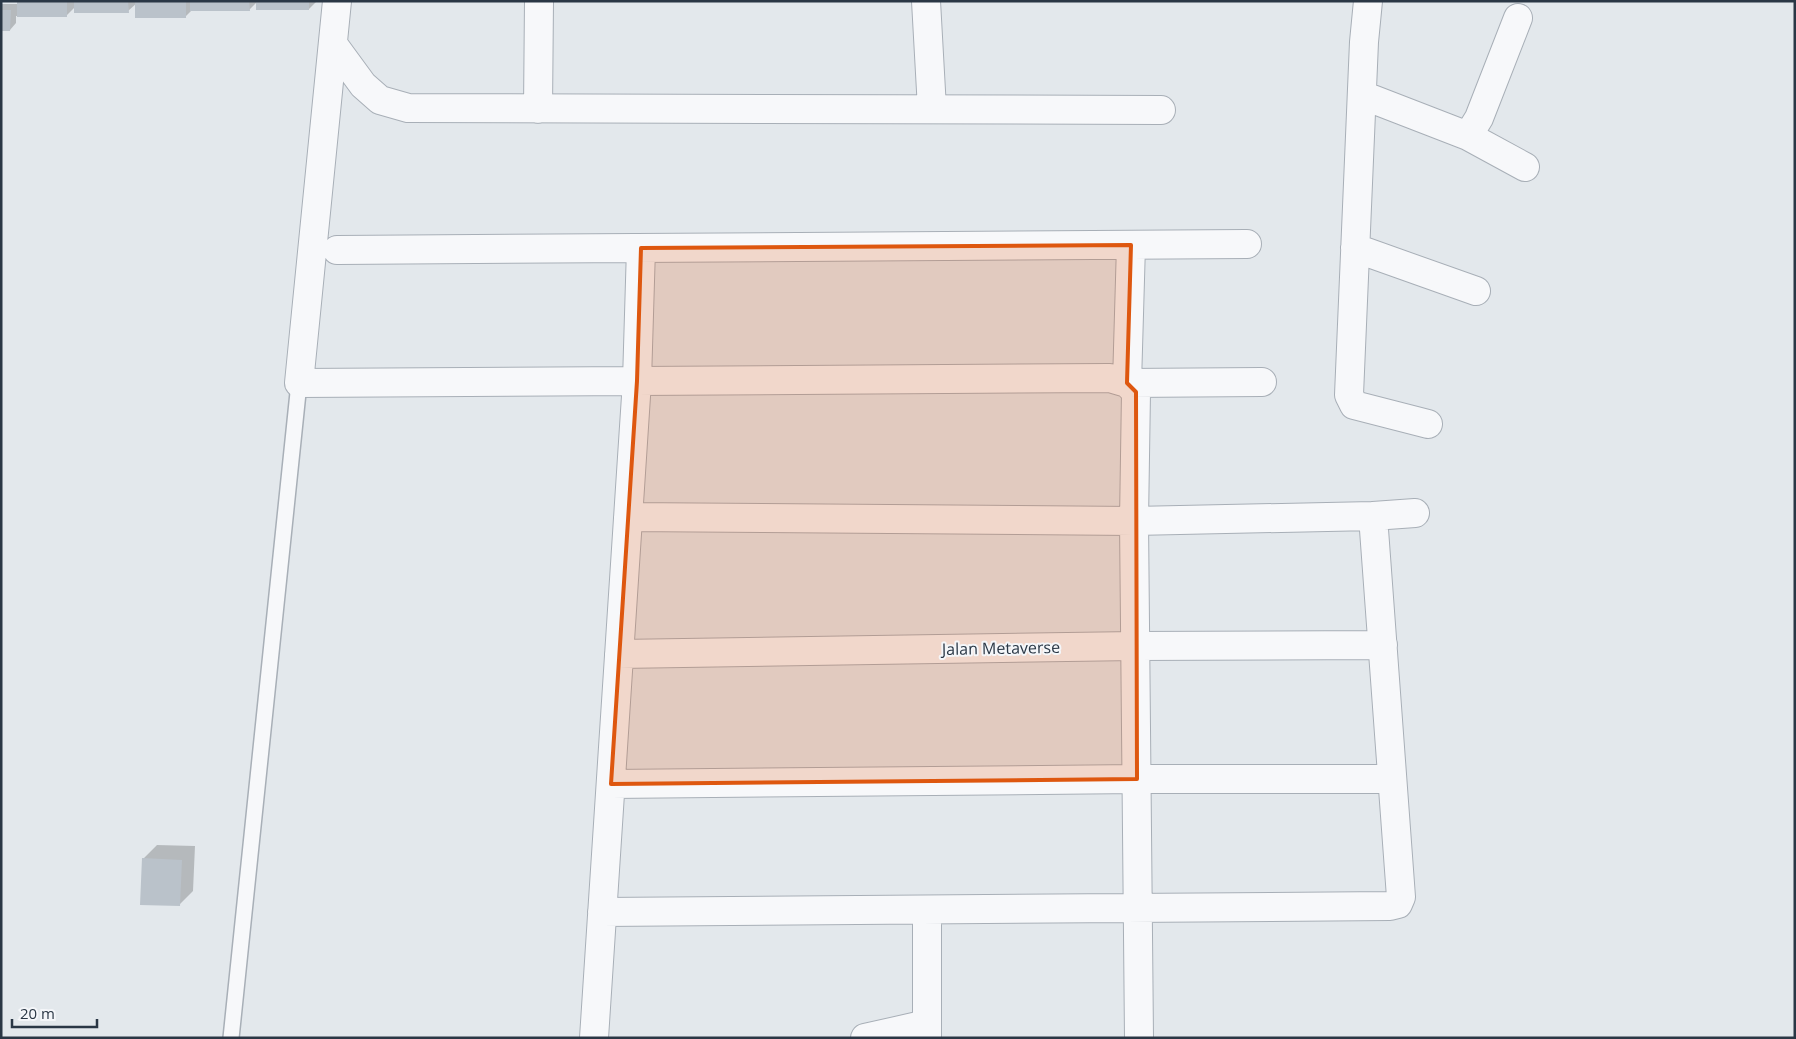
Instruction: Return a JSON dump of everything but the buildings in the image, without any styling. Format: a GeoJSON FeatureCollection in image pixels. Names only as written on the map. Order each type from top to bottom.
{"type":"FeatureCollection","features":[{"type":"Feature","properties":{"kind":"street"},"geometry":{"type":"LineString","coordinates":[[337,1],[299,383],[1110,378],[1127,382],[1262,382]]}},
{"type":"Feature","properties":{"kind":"street"},"geometry":{"type":"LineString","coordinates":[[538,109],[539,1]]}},
{"type":"Feature","properties":{"kind":"street"},"geometry":{"type":"LineString","coordinates":[[926,1],[932,109]]}},
{"type":"Feature","properties":{"kind":"street"},"geometry":{"type":"LineString","coordinates":[[1368,1],[1364,42],[1349,395],[1354,405],[1428,424]]}},
{"type":"Feature","properties":{"kind":"street"},"geometry":{"type":"LineString","coordinates":[[1468,136],[1480,118],[1518,18]]}},
{"type":"Feature","properties":{"kind":"street"},"geometry":{"type":"LineString","coordinates":[[333,44],[363,85],[380,100],[408,108],[1161,110]]}},
{"type":"Feature","properties":{"kind":"street"},"geometry":{"type":"LineString","coordinates":[[1362,96],[1468,136],[1525,167]]}},
{"type":"Feature","properties":{"kind":"street"},"geometry":{"type":"LineString","coordinates":[[337,250],[1246,244]]}},
{"type":"Feature","properties":{"kind":"street"},"geometry":{"type":"LineString","coordinates":[[1131,245],[1127,382],[1136,392],[1134,521],[1139,1038]]}},
{"type":"Feature","properties":{"kind":"street"},"geometry":{"type":"LineString","coordinates":[[594,1038],[637,381],[641,248]]}},
{"type":"Feature","properties":{"kind":"street"},"geometry":{"type":"LineString","coordinates":[[1355,248],[1476,291]]}},
{"type":"Feature","properties":{"kind":"street"},"geometry":{"type":"LineString","coordinates":[[628,517],[1134,521],[1373,516],[1414,513]]}},
{"type":"Feature","properties":{"kind":"street"},"geometry":{"type":"LineString","coordinates":[[602,912],[1139,909],[1390,906],[1398,904],[1401,897],[1373,516]]}},
{"type":"Feature","properties":{"kind":"street","name":"Jalan Metaverse"},"geometry":{"type":"LineString","coordinates":[[619,654],[1135,646],[1382,645]]}},
{"type":"Feature","properties":{"kind":"street"},"geometry":{"type":"LineString","coordinates":[[611,784],[1137,779],[1392,779]]}},
{"type":"Feature","properties":{"kind":"street"},"geometry":{"type":"LineString","coordinates":[[865,1038],[927,1031],[927,910]]}},
{"type":"Feature","properties":{"kind":"lane"},"geometry":{"type":"LineString","coordinates":[[231,1038],[299,383]]}},
{"type":"Feature","properties":{"kind":"highlighted area"},"geometry":{"type":"Polygon","coordinates":[[[1131,245],[1127,383],[1136,392],[1137,779],[611,784],[637,381],[641,248],[1131,245]]]}}]}
